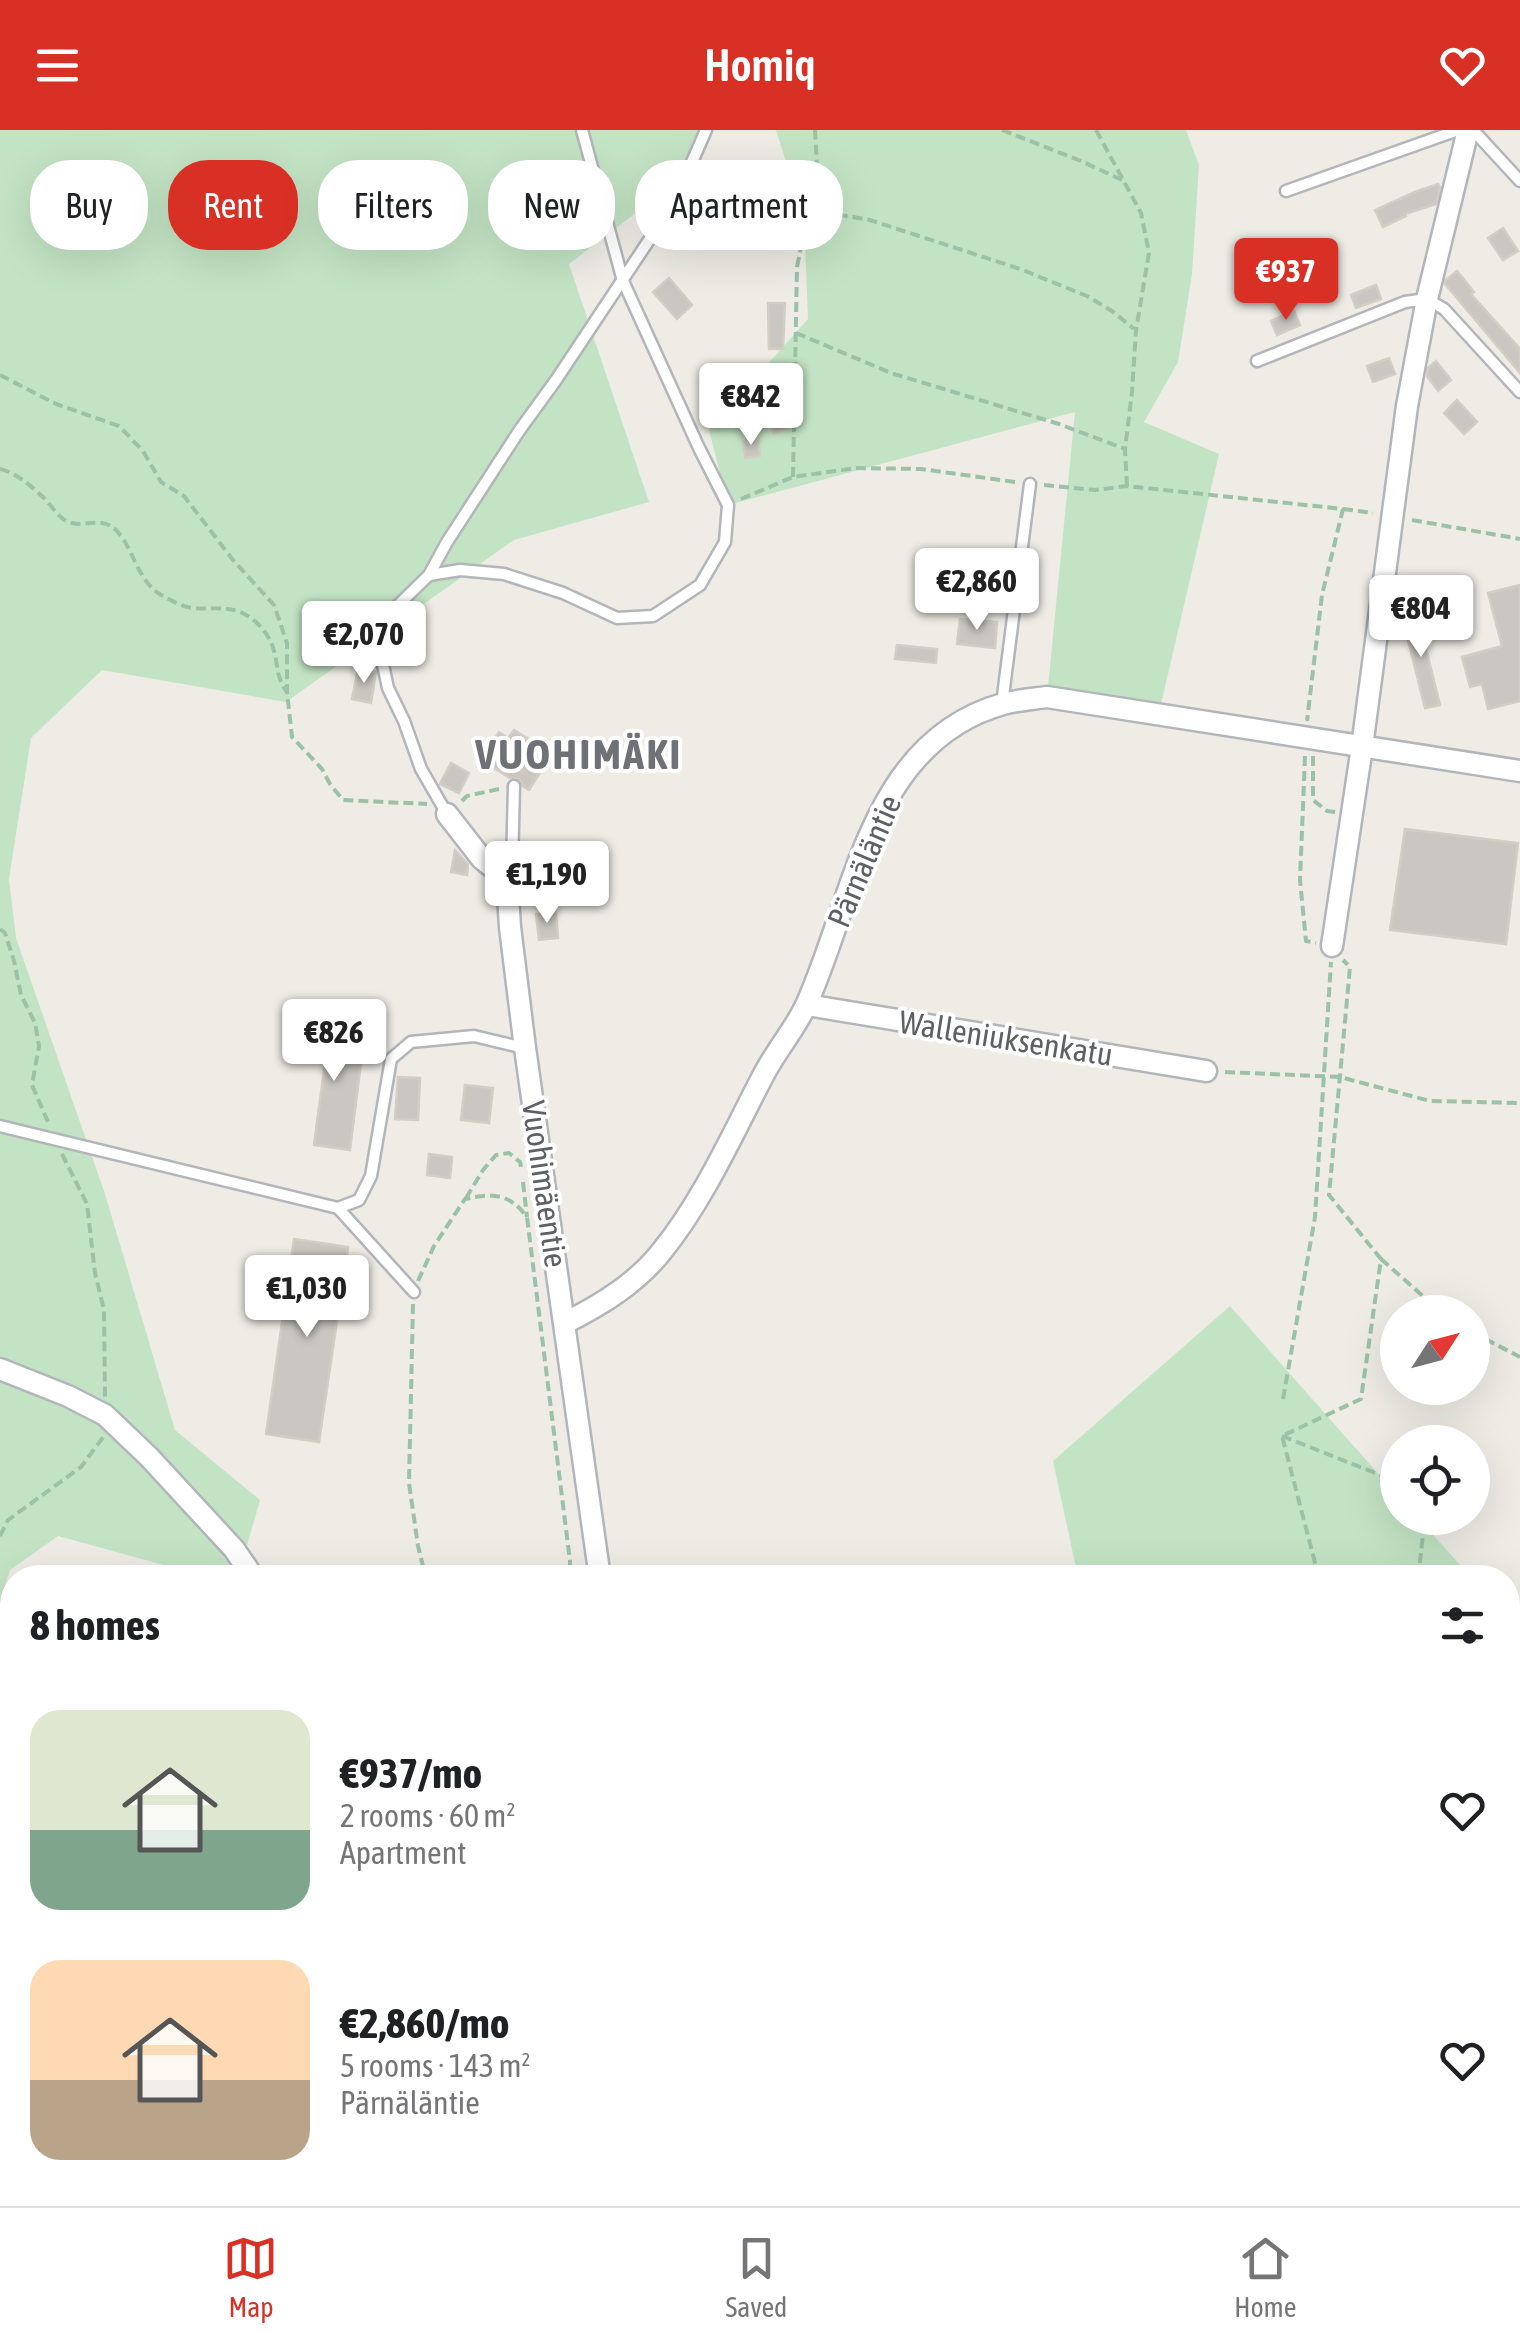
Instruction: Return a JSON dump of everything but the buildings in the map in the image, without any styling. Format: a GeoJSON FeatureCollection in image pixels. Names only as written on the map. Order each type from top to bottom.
{"type":"FeatureCollection","features":[{"type":"Feature","properties":{"kind":"street"},"geometry":{"type":"LineString","coordinates":[[1332,946],[1406,406],[1426,300],[1471,130]]}},
{"type":"Feature","properties":{"kind":"street","name":"Pärnäläntie"},"geometry":{"type":"LineString","coordinates":[[565,1323],[600,1306],[661,1253],[689,1212],[770,1062],[806,1005],[861,852],[884,802],[912,762],[944,733],[972,716],[1002,704],[1048,696],[1520,771]]}},
{"type":"Feature","properties":{"kind":"street"},"geometry":{"type":"LineString","coordinates":[[444,809],[482,859],[507,880]]}},
{"type":"Feature","properties":{"kind":"street","name":"Vuohimäentie"},"geometry":{"type":"LineString","coordinates":[[507,880],[525,1048],[598,1565]]}},
{"type":"Feature","properties":{"kind":"street","name":"Walleniuksenkatu"},"geometry":{"type":"LineString","coordinates":[[806,1005],[1206,1070]]}},
{"type":"Feature","properties":{"kind":"street"},"geometry":{"type":"LineString","coordinates":[[0,1369],[106,1416],[150,1457],[245,1565]]}},
{"type":"Feature","properties":{"kind":"lane"},"geometry":{"type":"LineString","coordinates":[[429,574],[460,570],[504,574],[563,593],[618,618],[653,616],[700,585],[725,542],[728,505],[623,281],[582,130]]}},
{"type":"Feature","properties":{"kind":"lane"},"geometry":{"type":"LineString","coordinates":[[693,160],[706,130]]}},
{"type":"Feature","properties":{"kind":"lane"},"geometry":{"type":"LineString","coordinates":[[1286,190],[1458,130]]}},
{"type":"Feature","properties":{"kind":"lane"},"geometry":{"type":"LineString","coordinates":[[1471,130],[1520,181]]}},
{"type":"Feature","properties":{"kind":"lane"},"geometry":{"type":"LineString","coordinates":[[444,809],[421,768],[388,688],[380,652],[390,613],[429,574],[519,431],[643,250]]}},
{"type":"Feature","properties":{"kind":"lane"},"geometry":{"type":"LineString","coordinates":[[1257,362],[1406,302],[1426,300],[1444,309],[1520,392]]}},
{"type":"Feature","properties":{"kind":"lane"},"geometry":{"type":"LineString","coordinates":[[1002,704],[1030,484]]}},
{"type":"Feature","properties":{"kind":"lane"},"geometry":{"type":"LineString","coordinates":[[507,880],[512,866],[514,786]]}},
{"type":"Feature","properties":{"kind":"lane"},"geometry":{"type":"LineString","coordinates":[[338,1208],[359,1200],[372,1176],[391,1059],[411,1042],[474,1036],[525,1048]]}},
{"type":"Feature","properties":{"kind":"lane"},"geometry":{"type":"LineString","coordinates":[[0,1126],[338,1208],[414,1292]]}},
{"type":"Feature","properties":{"kind":"path"},"geometry":{"type":"LineString","coordinates":[[815,130],[816,160]]}},
{"type":"Feature","properties":{"kind":"path"},"geometry":{"type":"LineString","coordinates":[[1002,130],[1123,180]]}},
{"type":"Feature","properties":{"kind":"path"},"geometry":{"type":"LineString","coordinates":[[1096,130],[1141,213],[1148,253],[1136,330],[1125,449],[1126,486]]}},
{"type":"Feature","properties":{"kind":"path"},"geometry":{"type":"LineString","coordinates":[[843,215],[870,220],[1020,269],[1087,296],[1136,330]]}},
{"type":"Feature","properties":{"kind":"path"},"geometry":{"type":"LineString","coordinates":[[792,477],[800,250]]}},
{"type":"Feature","properties":{"kind":"path"},"geometry":{"type":"LineString","coordinates":[[796,334],[890,373],[1059,424],[1125,449]]}},
{"type":"Feature","properties":{"kind":"path"},"geometry":{"type":"LineString","coordinates":[[0,376],[56,404],[118,426],[143,451],[162,482],[184,496],[232,560],[274,605],[287,643],[292,737],[322,769],[343,800],[444,809],[467,796],[514,786]]}},
{"type":"Feature","properties":{"kind":"path"},"geometry":{"type":"LineString","coordinates":[[728,505],[792,477],[856,468],[921,470],[1030,484],[1095,490],[1126,486],[1343,509],[1520,539]]}},
{"type":"Feature","properties":{"kind":"path"},"geometry":{"type":"LineString","coordinates":[[0,469],[15,474],[58,515],[74,524],[95,521],[114,528],[141,576],[157,592],[190,608],[231,608],[254,620],[272,638],[280,684],[287,692]]}},
{"type":"Feature","properties":{"kind":"path"},"geometry":{"type":"LineString","coordinates":[[1343,509],[1322,595],[1300,880],[1306,941],[1332,946],[1350,967],[1329,1195],[1380,1259],[1421,1295]]}},
{"type":"Feature","properties":{"kind":"path"},"geometry":{"type":"LineString","coordinates":[[1308,739],[1313,800]]}},
{"type":"Feature","properties":{"kind":"path"},"geometry":{"type":"LineString","coordinates":[[0,928],[14,961],[21,996],[35,1023],[39,1046],[32,1085],[87,1204],[95,1273],[104,1310],[106,1416],[104,1437],[81,1467],[8,1520],[0,1536]]}},
{"type":"Feature","properties":{"kind":"path"},"geometry":{"type":"LineString","coordinates":[[1283,1399],[1315,1217],[1332,946]]}},
{"type":"Feature","properties":{"kind":"path"},"geometry":{"type":"LineString","coordinates":[[1206,1070],[1340,1078],[1430,1101],[1520,1103]]}},
{"type":"Feature","properties":{"kind":"path"},"geometry":{"type":"LineString","coordinates":[[423,1565],[409,1483],[414,1292],[434,1246],[483,1170],[496,1154],[509,1153],[520,1162],[568,1565]]}},
{"type":"Feature","properties":{"kind":"path"},"geometry":{"type":"LineString","coordinates":[[466,1199],[501,1196],[527,1217]]}},
{"type":"Feature","properties":{"kind":"path"},"geometry":{"type":"LineString","coordinates":[[1282,1436],[1361,1398],[1380,1259]]}},
{"type":"Feature","properties":{"kind":"path"},"geometry":{"type":"LineString","coordinates":[[1490,1341],[1520,1357]]}},
{"type":"Feature","properties":{"kind":"path"},"geometry":{"type":"LineString","coordinates":[[1282,1436],[1380,1475]]}},
{"type":"Feature","properties":{"kind":"path"},"geometry":{"type":"LineString","coordinates":[[1282,1436],[1316,1565]]}},
{"type":"Feature","properties":{"kind":"path"},"geometry":{"type":"LineString","coordinates":[[1420,1565],[1423,1535]]}},
{"type":"Feature","properties":{"kind":"green space"},"geometry":{"type":"Polygon","coordinates":[[[0,130],[705,130],[693,160],[635,160],[635,214],[615,229],[615,160],[488,160],[488,250],[587,250],[569,264],[649,502],[514,540],[286,702],[102,670],[31,738],[9,879],[16,938],[105,1194],[175,1430],[260,1500],[241,1565],[164,1565],[58,1536],[17,1565],[0,1565],[0,130]]]}},
{"type":"Feature","properties":{"kind":"green space"},"geometry":{"type":"Polygon","coordinates":[[[776,130],[1186,130],[1199,165],[1192,274],[1178,362],[1144,422],[1219,454],[1159,713],[1047,697],[1075,412],[728,505],[709,430],[808,319],[805,250],[843,250],[843,160],[786,160],[776,130]]]}},
{"type":"Feature","properties":{"kind":"green space"},"geometry":{"type":"Polygon","coordinates":[[[1230,1306],[1380,1476],[1380,1535],[1433,1535],[1460,1565],[1075,1565],[1053,1461],[1230,1306]]]}},
{"type":"Feature","properties":{"kind":"district","name":"VUOHIMÄKI"},"geometry":{"type":"Point","coordinates":[579,754]}}]}
